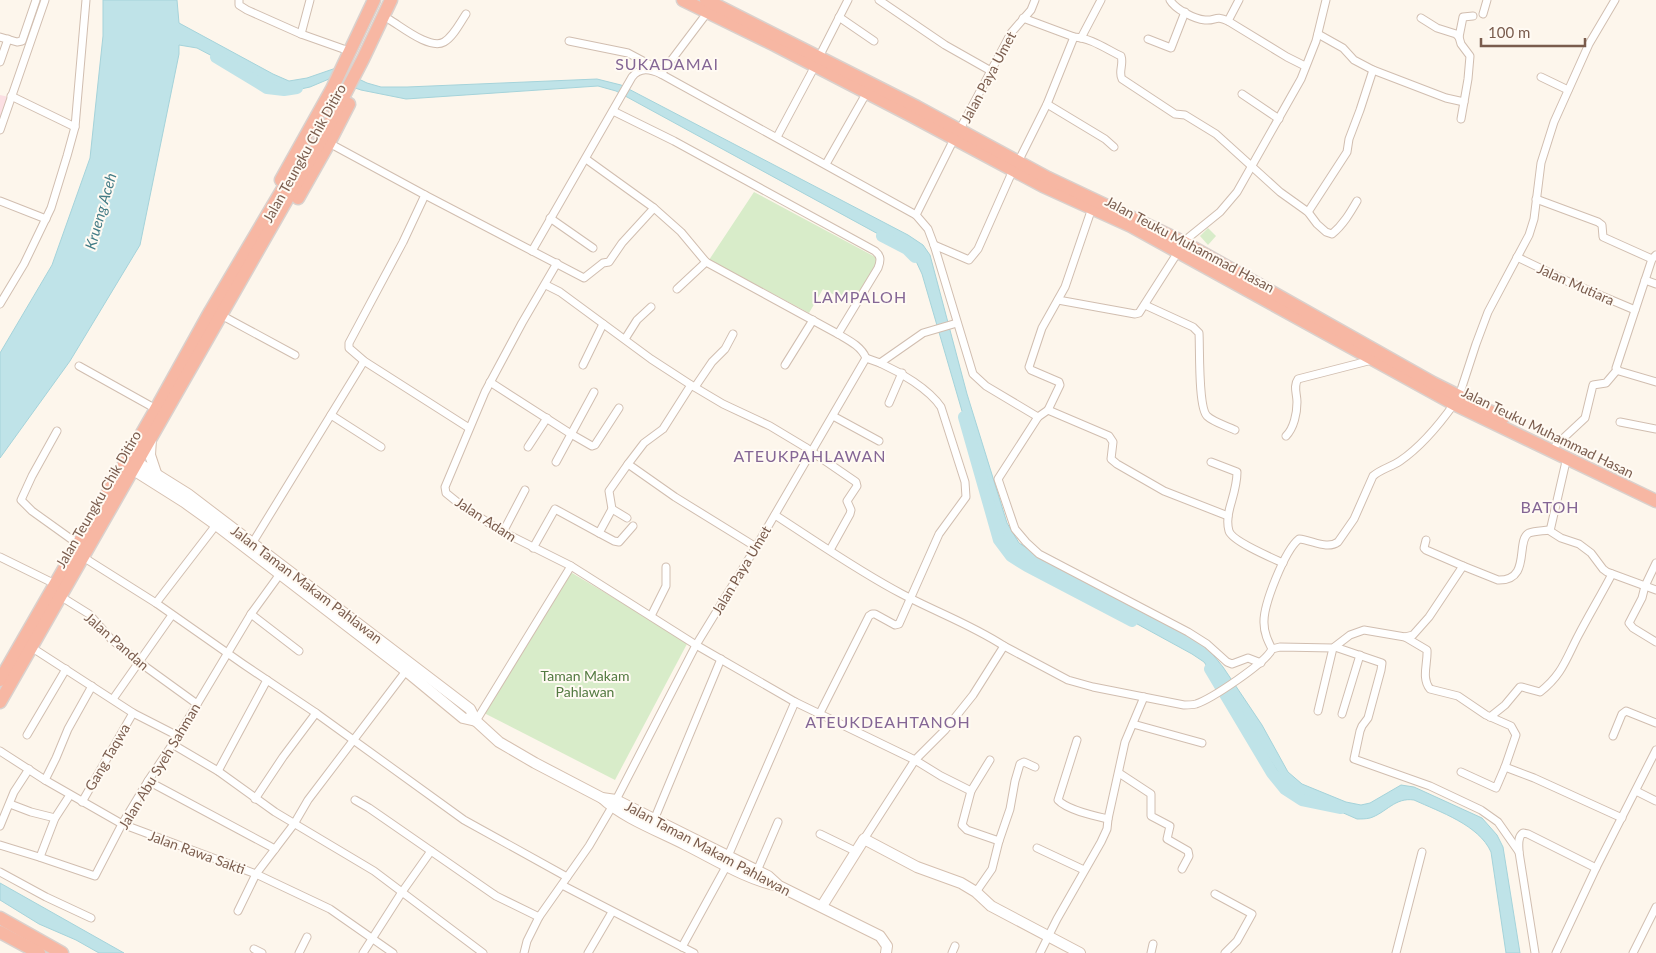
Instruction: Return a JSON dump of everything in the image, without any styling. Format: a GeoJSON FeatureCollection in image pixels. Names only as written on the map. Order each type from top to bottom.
{"type":"FeatureCollection","features":[{"type":"Feature","properties":{"kind":"highway","name":"Jalan Teungku Chik Ditiro"},"geometry":{"type":"LineString","coordinates":[[224,316],[218,287],[286,173],[332,89],[374,0]]}},
{"type":"Feature","properties":{"kind":"highway"},"geometry":{"type":"LineString","coordinates":[[229,291],[314,136],[381,0]]}},
{"type":"Feature","properties":{"kind":"highway"},"geometry":{"type":"LineString","coordinates":[[229,291],[322,138],[363,59],[390,0]]}},
{"type":"Feature","properties":{"kind":"highway","name":"Jalan Teungku Chik Ditiro"},"geometry":{"type":"LineString","coordinates":[[0,680],[58,590],[83,557],[156,409],[242,292],[330,144],[399,0]]}},
{"type":"Feature","properties":{"kind":"highway","name":"Jalan Teuku Muhammad Hasan"},"geometry":{"type":"LineString","coordinates":[[682,0],[711,4],[1015,166],[1180,247],[1457,400],[1656,501]]}},
{"type":"Feature","properties":{"kind":"highway","name":"Jalan Teuku Muhammad Hasan"},"geometry":{"type":"LineString","coordinates":[[817,61],[867,92],[914,111]]}},
{"type":"Feature","properties":{"kind":"highway","name":"Jalan Teuku Muhammad Hasan"},"geometry":{"type":"LineString","coordinates":[[1015,166],[1043,186],[1180,247],[1372,360],[1656,493]]}},
{"type":"Feature","properties":{"kind":"highway","name":"Jalan Teungku Chik Ditiro"},"geometry":{"type":"LineString","coordinates":[[0,702],[31,647],[78,544],[131,463],[151,438],[224,316],[229,291]]}},
{"type":"Feature","properties":{"kind":"highway"},"geometry":{"type":"LineString","coordinates":[[0,918],[39,949]]}},
{"type":"Feature","properties":{"kind":"highway"},"geometry":{"type":"LineString","coordinates":[[0,932],[39,949],[55,952]]}},
{"type":"Feature","properties":{"kind":"street"},"geometry":{"type":"LineString","coordinates":[[0,62],[4,38],[17,42],[22,41],[36,0]]}},
{"type":"Feature","properties":{"kind":"street"},"geometry":{"type":"LineString","coordinates":[[0,130],[45,0]]}},
{"type":"Feature","properties":{"kind":"street"},"geometry":{"type":"LineString","coordinates":[[0,304],[24,264],[46,219],[60,182],[74,127],[86,0]]}},
{"type":"Feature","properties":{"kind":"street"},"geometry":{"type":"LineString","coordinates":[[238,0],[241,7],[301,34],[349,51]]}},
{"type":"Feature","properties":{"kind":"street"},"geometry":{"type":"LineString","coordinates":[[301,34],[310,0]]}},
{"type":"Feature","properties":{"kind":"street"},"geometry":{"type":"LineString","coordinates":[[777,137],[848,0]]}},
{"type":"Feature","properties":{"kind":"street"},"geometry":{"type":"LineString","coordinates":[[879,0],[945,45],[991,71]]}},
{"type":"Feature","properties":{"kind":"street","name":"Jalan Paya Umet"},"geometry":{"type":"LineString","coordinates":[[916,215],[1011,34],[1031,10],[1035,0]]}},
{"type":"Feature","properties":{"kind":"street"},"geometry":{"type":"LineString","coordinates":[[934,245],[968,260],[971,259],[978,249],[1015,166],[1047,104],[1078,37],[1102,0]]}},
{"type":"Feature","properties":{"kind":"street"},"geometry":{"type":"LineString","coordinates":[[1170,0],[1185,12],[1202,20],[1220,17],[1287,57],[1306,66]]}},
{"type":"Feature","properties":{"kind":"street"},"geometry":{"type":"LineString","coordinates":[[1228,21],[1239,0]]}},
{"type":"Feature","properties":{"kind":"street"},"geometry":{"type":"LineString","coordinates":[[1058,300],[1135,314],[1139,313],[1180,247],[1226,207],[1238,192],[1279,120],[1306,66],[1314,48],[1326,0]]}},
{"type":"Feature","properties":{"kind":"street"},"geometry":{"type":"LineString","coordinates":[[1483,14],[1487,0]]}},
{"type":"Feature","properties":{"kind":"street"},"geometry":{"type":"LineString","coordinates":[[1272,649],[1265,633],[1264,614],[1283,563],[1293,544],[1299,539],[1326,546],[1338,542],[1354,519],[1373,476],[1401,460],[1424,441],[1457,400],[1481,327],[1532,227],[1539,176],[1546,146],[1568,90],[1589,44],[1615,0]]}},
{"type":"Feature","properties":{"kind":"street"},"geometry":{"type":"LineString","coordinates":[[662,72],[711,4]]}},
{"type":"Feature","properties":{"kind":"street"},"geometry":{"type":"LineString","coordinates":[[1148,39],[1171,48],[1185,12]]}},
{"type":"Feature","properties":{"kind":"street"},"geometry":{"type":"LineString","coordinates":[[390,20],[428,43],[436,45],[448,39],[466,14]]}},
{"type":"Feature","properties":{"kind":"street"},"geometry":{"type":"LineString","coordinates":[[1460,119],[1470,59],[1459,37],[1463,16],[1473,16]]}},
{"type":"Feature","properties":{"kind":"street"},"geometry":{"type":"LineString","coordinates":[[839,17],[874,41]]}},
{"type":"Feature","properties":{"kind":"street"},"geometry":{"type":"LineString","coordinates":[[1023,18],[1078,37],[1121,56],[1120,73],[1122,79],[1175,114],[1186,115],[1216,134],[1280,192],[1308,212],[1327,233],[1332,234],[1347,219],[1357,201]]}},
{"type":"Feature","properties":{"kind":"street"},"geometry":{"type":"LineString","coordinates":[[1421,18],[1437,28],[1456,34],[1459,37]]}},
{"type":"Feature","properties":{"kind":"street"},"geometry":{"type":"LineString","coordinates":[[1318,34],[1344,48],[1354,60],[1373,70],[1446,98],[1464,102]]}},
{"type":"Feature","properties":{"kind":"street"},"geometry":{"type":"LineString","coordinates":[[568,41],[628,53],[916,215],[928,229],[934,245],[956,324],[973,374],[986,386],[1038,417]]}},
{"type":"Feature","properties":{"kind":"street"},"geometry":{"type":"LineString","coordinates":[[532,251],[627,84],[635,73],[640,70],[646,69],[662,72]]}},
{"type":"Feature","properties":{"kind":"street"},"geometry":{"type":"LineString","coordinates":[[1308,212],[1347,152],[1348,138],[1360,110],[1373,70]]}},
{"type":"Feature","properties":{"kind":"street"},"geometry":{"type":"LineString","coordinates":[[1541,77],[1568,90]]}},
{"type":"Feature","properties":{"kind":"street"},"geometry":{"type":"LineString","coordinates":[[826,164],[867,92]]}},
{"type":"Feature","properties":{"kind":"street"},"geometry":{"type":"LineString","coordinates":[[1242,94],[1279,120]]}},
{"type":"Feature","properties":{"kind":"street"},"geometry":{"type":"LineString","coordinates":[[11,96],[74,127]]}},
{"type":"Feature","properties":{"kind":"street"},"geometry":{"type":"LineString","coordinates":[[1047,104],[1105,139],[1114,147]]}},
{"type":"Feature","properties":{"kind":"street"},"geometry":{"type":"LineString","coordinates":[[614,108],[880,255],[878,268],[838,334]]}},
{"type":"Feature","properties":{"kind":"street"},"geometry":{"type":"LineString","coordinates":[[330,144],[557,263],[582,278],[586,278],[603,263],[609,262],[622,243],[654,208]]}},
{"type":"Feature","properties":{"kind":"street"},"geometry":{"type":"LineString","coordinates":[[586,159],[654,208],[686,237],[706,262],[855,344],[863,351],[866,358],[902,373],[933,398],[941,407],[965,482],[966,494],[964,501],[939,534],[897,626],[875,614],[869,616],[819,715]]}},
{"type":"Feature","properties":{"kind":"street"},"geometry":{"type":"LineString","coordinates":[[425,195],[403,242],[349,343],[351,351],[364,361],[469,428]]}},
{"type":"Feature","properties":{"kind":"street"},"geometry":{"type":"LineString","coordinates":[[1536,199],[1598,222],[1602,225],[1603,237],[1654,257],[1644,280],[1616,366],[1617,370],[1606,383],[1592,385],[1585,418],[1556,445]]}},
{"type":"Feature","properties":{"kind":"street"},"geometry":{"type":"LineString","coordinates":[[0,201],[46,219]]}},
{"type":"Feature","properties":{"kind":"street"},"geometry":{"type":"LineString","coordinates":[[1092,208],[1072,268],[1058,300],[1042,328],[1029,367],[1031,370],[1059,382],[1060,385],[1048,410],[1038,417],[998,479],[1014,526],[1026,542],[1047,558],[1201,640],[1227,662],[1232,664],[1248,658],[1261,663]]}},
{"type":"Feature","properties":{"kind":"street"},"geometry":{"type":"LineString","coordinates":[[550,218],[593,248]]}},
{"type":"Feature","properties":{"kind":"street","name":"Jalan Mutiara"},"geometry":{"type":"LineString","coordinates":[[1517,257],[1571,284],[1635,310]]}},
{"type":"Feature","properties":{"kind":"street"},"geometry":{"type":"LineString","coordinates":[[677,289],[706,262]]}},
{"type":"Feature","properties":{"kind":"street","name":"Jalan Adam"},"geometry":{"type":"LineString","coordinates":[[557,263],[490,382],[445,487],[446,493],[462,506],[503,532],[571,566],[696,645],[795,702],[915,760],[971,791]]}},
{"type":"Feature","properties":{"kind":"street"},"geometry":{"type":"LineString","coordinates":[[1644,280],[1656,284]]}},
{"type":"Feature","properties":{"kind":"street"},"geometry":{"type":"LineString","coordinates":[[546,285],[560,292],[652,359],[693,386],[723,404],[770,426],[840,470],[857,483],[847,501],[851,510],[850,514],[830,550]]}},
{"type":"Feature","properties":{"kind":"street"},"geometry":{"type":"LineString","coordinates":[[1145,306],[1197,330],[1199,333],[1204,412],[1209,417],[1235,430]]}},
{"type":"Feature","properties":{"kind":"street"},"geometry":{"type":"LineString","coordinates":[[625,339],[637,320],[651,307]]}},
{"type":"Feature","properties":{"kind":"street"},"geometry":{"type":"LineString","coordinates":[[224,316],[295,355]]}},
{"type":"Feature","properties":{"kind":"street"},"geometry":{"type":"LineString","coordinates":[[785,365],[812,320]]}},
{"type":"Feature","properties":{"kind":"street"},"geometry":{"type":"LineString","coordinates":[[583,365],[604,324]]}},
{"type":"Feature","properties":{"kind":"street"},"geometry":{"type":"LineString","coordinates":[[880,363],[920,334],[956,324]]}},
{"type":"Feature","properties":{"kind":"street"},"geometry":{"type":"LineString","coordinates":[[599,533],[612,509],[609,491],[644,443],[663,429],[693,386],[731,341],[733,334]]}},
{"type":"Feature","properties":{"kind":"street","name":"Jalan Paya Umet"},"geometry":{"type":"LineString","coordinates":[[524,953],[527,941],[539,917],[589,846],[696,645],[775,515],[866,358]]}},
{"type":"Feature","properties":{"kind":"street"},"geometry":{"type":"LineString","coordinates":[[1286,436],[1292,428],[1295,414],[1297,401],[1295,384],[1298,379],[1372,360]]}},
{"type":"Feature","properties":{"kind":"street"},"geometry":{"type":"LineString","coordinates":[[253,542],[364,361]]}},
{"type":"Feature","properties":{"kind":"street"},"geometry":{"type":"LineString","coordinates":[[80,366],[156,409]]}},
{"type":"Feature","properties":{"kind":"street"},"geometry":{"type":"LineString","coordinates":[[1617,370],[1656,382]]}},
{"type":"Feature","properties":{"kind":"street"},"geometry":{"type":"LineString","coordinates":[[889,403],[902,373]]}},
{"type":"Feature","properties":{"kind":"street"},"geometry":{"type":"LineString","coordinates":[[490,382],[590,446],[594,446],[619,408]]}},
{"type":"Feature","properties":{"kind":"street"},"geometry":{"type":"LineString","coordinates":[[556,462],[594,392]]}},
{"type":"Feature","properties":{"kind":"street"},"geometry":{"type":"LineString","coordinates":[[1048,410],[1109,436],[1113,442],[1111,459],[1117,464],[1164,491],[1228,516]]}},
{"type":"Feature","properties":{"kind":"street"},"geometry":{"type":"LineString","coordinates":[[331,415],[381,447]]}},
{"type":"Feature","properties":{"kind":"street"},"geometry":{"type":"LineString","coordinates":[[833,416],[879,442]]}},
{"type":"Feature","properties":{"kind":"street"},"geometry":{"type":"LineString","coordinates":[[528,447],[547,418]]}},
{"type":"Feature","properties":{"kind":"street"},"geometry":{"type":"LineString","coordinates":[[1620,422],[1656,429]]}},
{"type":"Feature","properties":{"kind":"street"},"geometry":{"type":"LineString","coordinates":[[57,431],[28,482],[21,500],[32,511],[78,544]]}},
{"type":"Feature","properties":{"kind":"street"},"geometry":{"type":"LineString","coordinates":[[151,438],[150,456],[156,473]]}},
{"type":"Feature","properties":{"kind":"street"},"geometry":{"type":"LineString","coordinates":[[1549,530],[1567,457]]}},
{"type":"Feature","properties":{"kind":"street"},"geometry":{"type":"LineString","coordinates":[[1211,462],[1237,472],[1235,490],[1228,516],[1228,530],[1232,536],[1283,563]]}},
{"type":"Feature","properties":{"kind":"street"},"geometry":{"type":"LineString","coordinates":[[131,463],[216,525],[406,672],[308,800],[294,824],[256,874],[238,911]]}},
{"type":"Feature","properties":{"kind":"street","name":"Jalan Taman Makam Pahlawan"},"geometry":{"type":"LineString","coordinates":[[131,463],[156,473],[253,542],[470,708],[476,721],[499,742],[535,764],[602,798],[654,820],[673,834],[728,861],[757,870],[768,876],[779,886],[880,936],[886,950]]}},
{"type":"Feature","properties":{"kind":"street"},"geometry":{"type":"LineString","coordinates":[[628,464],[674,497],[756,547]]}},
{"type":"Feature","properties":{"kind":"street"},"geometry":{"type":"LineString","coordinates":[[503,532],[524,490]]}},
{"type":"Feature","properties":{"kind":"street"},"geometry":{"type":"LineString","coordinates":[[533,548],[555,509],[614,541],[619,542],[633,526]]}},
{"type":"Feature","properties":{"kind":"street"},"geometry":{"type":"LineString","coordinates":[[612,509],[627,518]]}},
{"type":"Feature","properties":{"kind":"street"},"geometry":{"type":"LineString","coordinates":[[775,515],[872,577],[987,635],[1068,680],[1093,687],[1184,705],[1196,704],[1261,663],[1270,654],[1272,649],[1280,646],[1334,647],[1380,661],[1382,665],[1368,718],[1360,731],[1354,759],[1430,786],[1481,810],[1498,822],[1520,852]]}},
{"type":"Feature","properties":{"kind":"street"},"geometry":{"type":"LineString","coordinates":[[156,603],[216,525]]}},
{"type":"Feature","properties":{"kind":"street"},"geometry":{"type":"LineString","coordinates":[[1426,540],[1424,548],[1426,550],[1498,580],[1513,575],[1519,568],[1524,541],[1527,535],[1549,530]]}},
{"type":"Feature","properties":{"kind":"street"},"geometry":{"type":"LineString","coordinates":[[1549,530],[1561,538],[1579,544],[1596,557],[1603,569],[1656,590]]}},
{"type":"Feature","properties":{"kind":"street","name":"Jalan Pandan"},"geometry":{"type":"LineString","coordinates":[[0,557],[58,590],[92,617],[111,639],[139,662],[197,704]]}},
{"type":"Feature","properties":{"kind":"street"},"geometry":{"type":"LineString","coordinates":[[83,557],[156,603],[316,712],[464,820],[567,877]]}},
{"type":"Feature","properties":{"kind":"street"},"geometry":{"type":"LineString","coordinates":[[1656,563],[1645,586],[1642,598],[1629,623],[1633,628],[1656,642]]}},
{"type":"Feature","properties":{"kind":"street"},"geometry":{"type":"LineString","coordinates":[[476,721],[571,566]]}},
{"type":"Feature","properties":{"kind":"street"},"geometry":{"type":"LineString","coordinates":[[1405,638],[1413,634],[1423,624],[1463,566]]}},
{"type":"Feature","properties":{"kind":"street"},"geometry":{"type":"LineString","coordinates":[[651,616],[666,586],[666,567]]}},
{"type":"Feature","properties":{"kind":"street","name":"Jalan Abu Syeh Sahman"},"geometry":{"type":"LineString","coordinates":[[0,846],[40,857],[94,876],[148,781],[178,736],[251,614],[280,574]]}},
{"type":"Feature","properties":{"kind":"street"},"geometry":{"type":"LineString","coordinates":[[1490,717],[1520,687],[1540,692],[1551,683],[1566,663],[1577,638],[1612,574]]}},
{"type":"Feature","properties":{"kind":"street"},"geometry":{"type":"LineString","coordinates":[[113,700],[172,614]]}},
{"type":"Feature","properties":{"kind":"street"},"geometry":{"type":"LineString","coordinates":[[251,614],[299,652]]}},
{"type":"Feature","properties":{"kind":"street"},"geometry":{"type":"LineString","coordinates":[[1318,711],[1334,647],[1350,635],[1364,630],[1405,638],[1428,650],[1425,675],[1430,689],[1458,696],[1490,717],[1512,726],[1516,734],[1506,767],[1496,788],[1460,772]]}},
{"type":"Feature","properties":{"kind":"street"},"geometry":{"type":"LineString","coordinates":[[822,906],[915,760],[945,730],[973,695],[1004,646]]}},
{"type":"Feature","properties":{"kind":"street"},"geometry":{"type":"LineString","coordinates":[[31,647],[133,713],[178,736]]}},
{"type":"Feature","properties":{"kind":"street"},"geometry":{"type":"LineString","coordinates":[[1342,714],[1360,654]]}},
{"type":"Feature","properties":{"kind":"street"},"geometry":{"type":"LineString","coordinates":[[654,820],[722,659]]}},
{"type":"Feature","properties":{"kind":"street"},"geometry":{"type":"LineString","coordinates":[[27,734],[66,669]]}},
{"type":"Feature","properties":{"kind":"street","name":"Jalan Taman Makam Pahlawan"},"geometry":{"type":"LineString","coordinates":[[406,672],[463,718],[476,721]]}},
{"type":"Feature","properties":{"kind":"street"},"geometry":{"type":"LineString","coordinates":[[218,771],[267,680]]}},
{"type":"Feature","properties":{"kind":"street"},"geometry":{"type":"LineString","coordinates":[[45,780],[68,729],[92,686]]}},
{"type":"Feature","properties":{"kind":"street"},"geometry":{"type":"LineString","coordinates":[[1040,953],[1107,828],[1125,742],[1144,697]]}},
{"type":"Feature","properties":{"kind":"street"},"geometry":{"type":"LineString","coordinates":[[682,947],[728,861],[795,702]]}},
{"type":"Feature","properties":{"kind":"street"},"geometry":{"type":"LineString","coordinates":[[255,799],[316,712]]}},
{"type":"Feature","properties":{"kind":"street"},"geometry":{"type":"LineString","coordinates":[[1613,736],[1622,714],[1626,712],[1656,723]]}},
{"type":"Feature","properties":{"kind":"street","name":"Gang Taqwa"},"geometry":{"type":"LineString","coordinates":[[82,802],[133,713]]}},
{"type":"Feature","properties":{"kind":"street"},"geometry":{"type":"LineString","coordinates":[[1133,724],[1202,743]]}},
{"type":"Feature","properties":{"kind":"street"},"geometry":{"type":"LineString","coordinates":[[1078,740],[1058,800],[1084,812],[1108,819]]}},
{"type":"Feature","properties":{"kind":"street"},"geometry":{"type":"LineString","coordinates":[[172,744],[218,771],[255,799],[294,824],[374,871],[482,953]]}},
{"type":"Feature","properties":{"kind":"street"},"geometry":{"type":"LineString","coordinates":[[1556,953],[1596,868],[1656,750]]}},
{"type":"Feature","properties":{"kind":"street","name":"Jalan Rawa Sakti"},"geometry":{"type":"LineString","coordinates":[[0,751],[70,795],[122,824],[256,874],[330,909],[393,953]]}},
{"type":"Feature","properties":{"kind":"street"},"geometry":{"type":"LineString","coordinates":[[990,760],[971,791],[962,826],[999,841]]}},
{"type":"Feature","properties":{"kind":"street"},"geometry":{"type":"LineString","coordinates":[[976,892],[992,869],[1010,809],[1020,764],[1024,762],[1035,767]]}},
{"type":"Feature","properties":{"kind":"street"},"geometry":{"type":"LineString","coordinates":[[1506,767],[1622,818]]}},
{"type":"Feature","properties":{"kind":"street"},"geometry":{"type":"LineString","coordinates":[[0,826],[14,792],[29,769]]}},
{"type":"Feature","properties":{"kind":"street"},"geometry":{"type":"LineString","coordinates":[[1119,773],[1151,794],[1151,816],[1170,826],[1167,839],[1188,851],[1189,856],[1182,869]]}},
{"type":"Feature","properties":{"kind":"street"},"geometry":{"type":"LineString","coordinates":[[148,781],[275,849]]}},
{"type":"Feature","properties":{"kind":"street"},"geometry":{"type":"LineString","coordinates":[[1636,792],[1656,801]]}},
{"type":"Feature","properties":{"kind":"street"},"geometry":{"type":"LineString","coordinates":[[40,857],[55,818],[70,795]]}},
{"type":"Feature","properties":{"kind":"street"},"geometry":{"type":"LineString","coordinates":[[355,800],[496,896],[539,917]]}},
{"type":"Feature","properties":{"kind":"street"},"geometry":{"type":"LineString","coordinates":[[613,803],[673,834]]}},
{"type":"Feature","properties":{"kind":"street"},"geometry":{"type":"LineString","coordinates":[[10,804],[55,818]]}},
{"type":"Feature","properties":{"kind":"street"},"geometry":{"type":"LineString","coordinates":[[757,870],[778,822]]}},
{"type":"Feature","properties":{"kind":"street"},"geometry":{"type":"LineString","coordinates":[[1535,953],[1520,852],[1521,834],[1525,833],[1596,868]]}},
{"type":"Feature","properties":{"kind":"street"},"geometry":{"type":"LineString","coordinates":[[820,834],[856,851]]}},
{"type":"Feature","properties":{"kind":"street"},"geometry":{"type":"LineString","coordinates":[[864,839],[917,867],[961,883],[976,892],[991,906],[1080,953]]}},
{"type":"Feature","properties":{"kind":"street"},"geometry":{"type":"LineString","coordinates":[[1038,848],[1084,870]]}},
{"type":"Feature","properties":{"kind":"street"},"geometry":{"type":"LineString","coordinates":[[363,953],[430,851]]}},
{"type":"Feature","properties":{"kind":"street"},"geometry":{"type":"LineString","coordinates":[[1396,953],[1422,852]]}},
{"type":"Feature","properties":{"kind":"street"},"geometry":{"type":"LineString","coordinates":[[728,861],[761,882],[779,886]]}},
{"type":"Feature","properties":{"kind":"street"},"geometry":{"type":"LineString","coordinates":[[0,872],[46,897],[91,918]]}},
{"type":"Feature","properties":{"kind":"street"},"geometry":{"type":"LineString","coordinates":[[562,885],[694,953]]}},
{"type":"Feature","properties":{"kind":"street"},"geometry":{"type":"LineString","coordinates":[[1215,894],[1252,914],[1237,941],[1225,953]]}},
{"type":"Feature","properties":{"kind":"street"},"geometry":{"type":"LineString","coordinates":[[1633,953],[1656,907]]}},
{"type":"Feature","properties":{"kind":"street"},"geometry":{"type":"LineString","coordinates":[[588,953],[612,912]]}},
{"type":"Feature","properties":{"kind":"street"},"geometry":{"type":"LineString","coordinates":[[299,953],[307,937]]}},
{"type":"Feature","properties":{"kind":"street"},"geometry":{"type":"LineString","coordinates":[[1151,953],[1153,944]]}},
{"type":"Feature","properties":{"kind":"street"},"geometry":{"type":"LineString","coordinates":[[254,949],[262,953]]}},
{"type":"Feature","properties":{"kind":"shaded area"},"geometry":{"type":"Polygon","coordinates":[[[0,95],[9,97],[0,123],[0,95]]]}},
{"type":"Feature","properties":{"kind":"green space"},"geometry":{"type":"Polygon","coordinates":[[[754,192],[879,259],[852,304],[823,289],[809,313],[709,260],[754,192]]]}},
{"type":"Feature","properties":{"kind":"green space"},"geometry":{"type":"Polygon","coordinates":[[[1208,228],[1216,236],[1208,245],[1200,236],[1208,228]]]}},
{"type":"Feature","properties":{"kind":"green space","name":"Taman Makam Pahlawan"},"geometry":{"type":"Polygon","coordinates":[[[567,570],[688,642],[615,780],[484,713],[567,570]]]}},
{"type":"Feature","properties":{"kind":"water","name":"Krueng Aceh"},"geometry":{"type":"Polygon","coordinates":[[[103,0],[177,0],[179,23],[289,81],[307,78],[336,68],[367,83],[381,87],[597,79],[621,85],[908,235],[923,245],[930,255],[967,394],[1007,523],[1019,543],[1198,641],[1210,651],[1262,725],[1288,772],[1302,784],[1346,802],[1361,805],[1370,803],[1401,785],[1414,787],[1482,818],[1497,835],[1503,847],[1520,953],[1506,953],[1491,852],[1478,834],[1458,820],[1414,800],[1396,803],[1376,816],[1357,819],[1289,789],[1204,662],[1033,567],[1007,545],[999,532],[992,514],[922,274],[915,259],[902,247],[616,91],[598,86],[406,99],[361,90],[329,79],[310,87],[287,92],[269,86],[197,48],[179,45],[179,54],[140,245],[70,361],[0,458],[0,353],[52,265],[90,158],[103,36],[103,0]]]}},
{"type":"Feature","properties":{"kind":"water"},"geometry":{"type":"Polygon","coordinates":[[[0,883],[124,953],[99,953],[76,940],[39,924],[0,900],[0,883]]]}},
{"type":"Feature","properties":{"kind":"waterway"},"geometry":{"type":"LineString","coordinates":[[216,57],[267,88],[284,90],[297,88]]}},
{"type":"Feature","properties":{"kind":"waterway"},"geometry":{"type":"LineString","coordinates":[[882,236],[907,249],[915,257]]}},
{"type":"Feature","properties":{"kind":"waterway"},"geometry":{"type":"LineString","coordinates":[[964,417],[999,540],[1011,556],[1132,621]]}},
{"type":"Feature","properties":{"kind":"waterway"},"geometry":{"type":"LineString","coordinates":[[1210,669],[1272,773],[1285,789],[1302,800],[1341,808]]}},
{"type":"Feature","properties":{"kind":"district","name":"SUKADAMAI"},"geometry":{"type":"Point","coordinates":[667,63]}},
{"type":"Feature","properties":{"kind":"district","name":"LAMPALOH"},"geometry":{"type":"Point","coordinates":[860,296]}},
{"type":"Feature","properties":{"kind":"district","name":"ATEUKPAHLAWAN"},"geometry":{"type":"Point","coordinates":[810,455]}},
{"type":"Feature","properties":{"kind":"district","name":"BATOH"},"geometry":{"type":"Point","coordinates":[1550,506]}},
{"type":"Feature","properties":{"kind":"district","name":"ATEUKDEAHTANOH"},"geometry":{"type":"Point","coordinates":[888,721]}}]}
